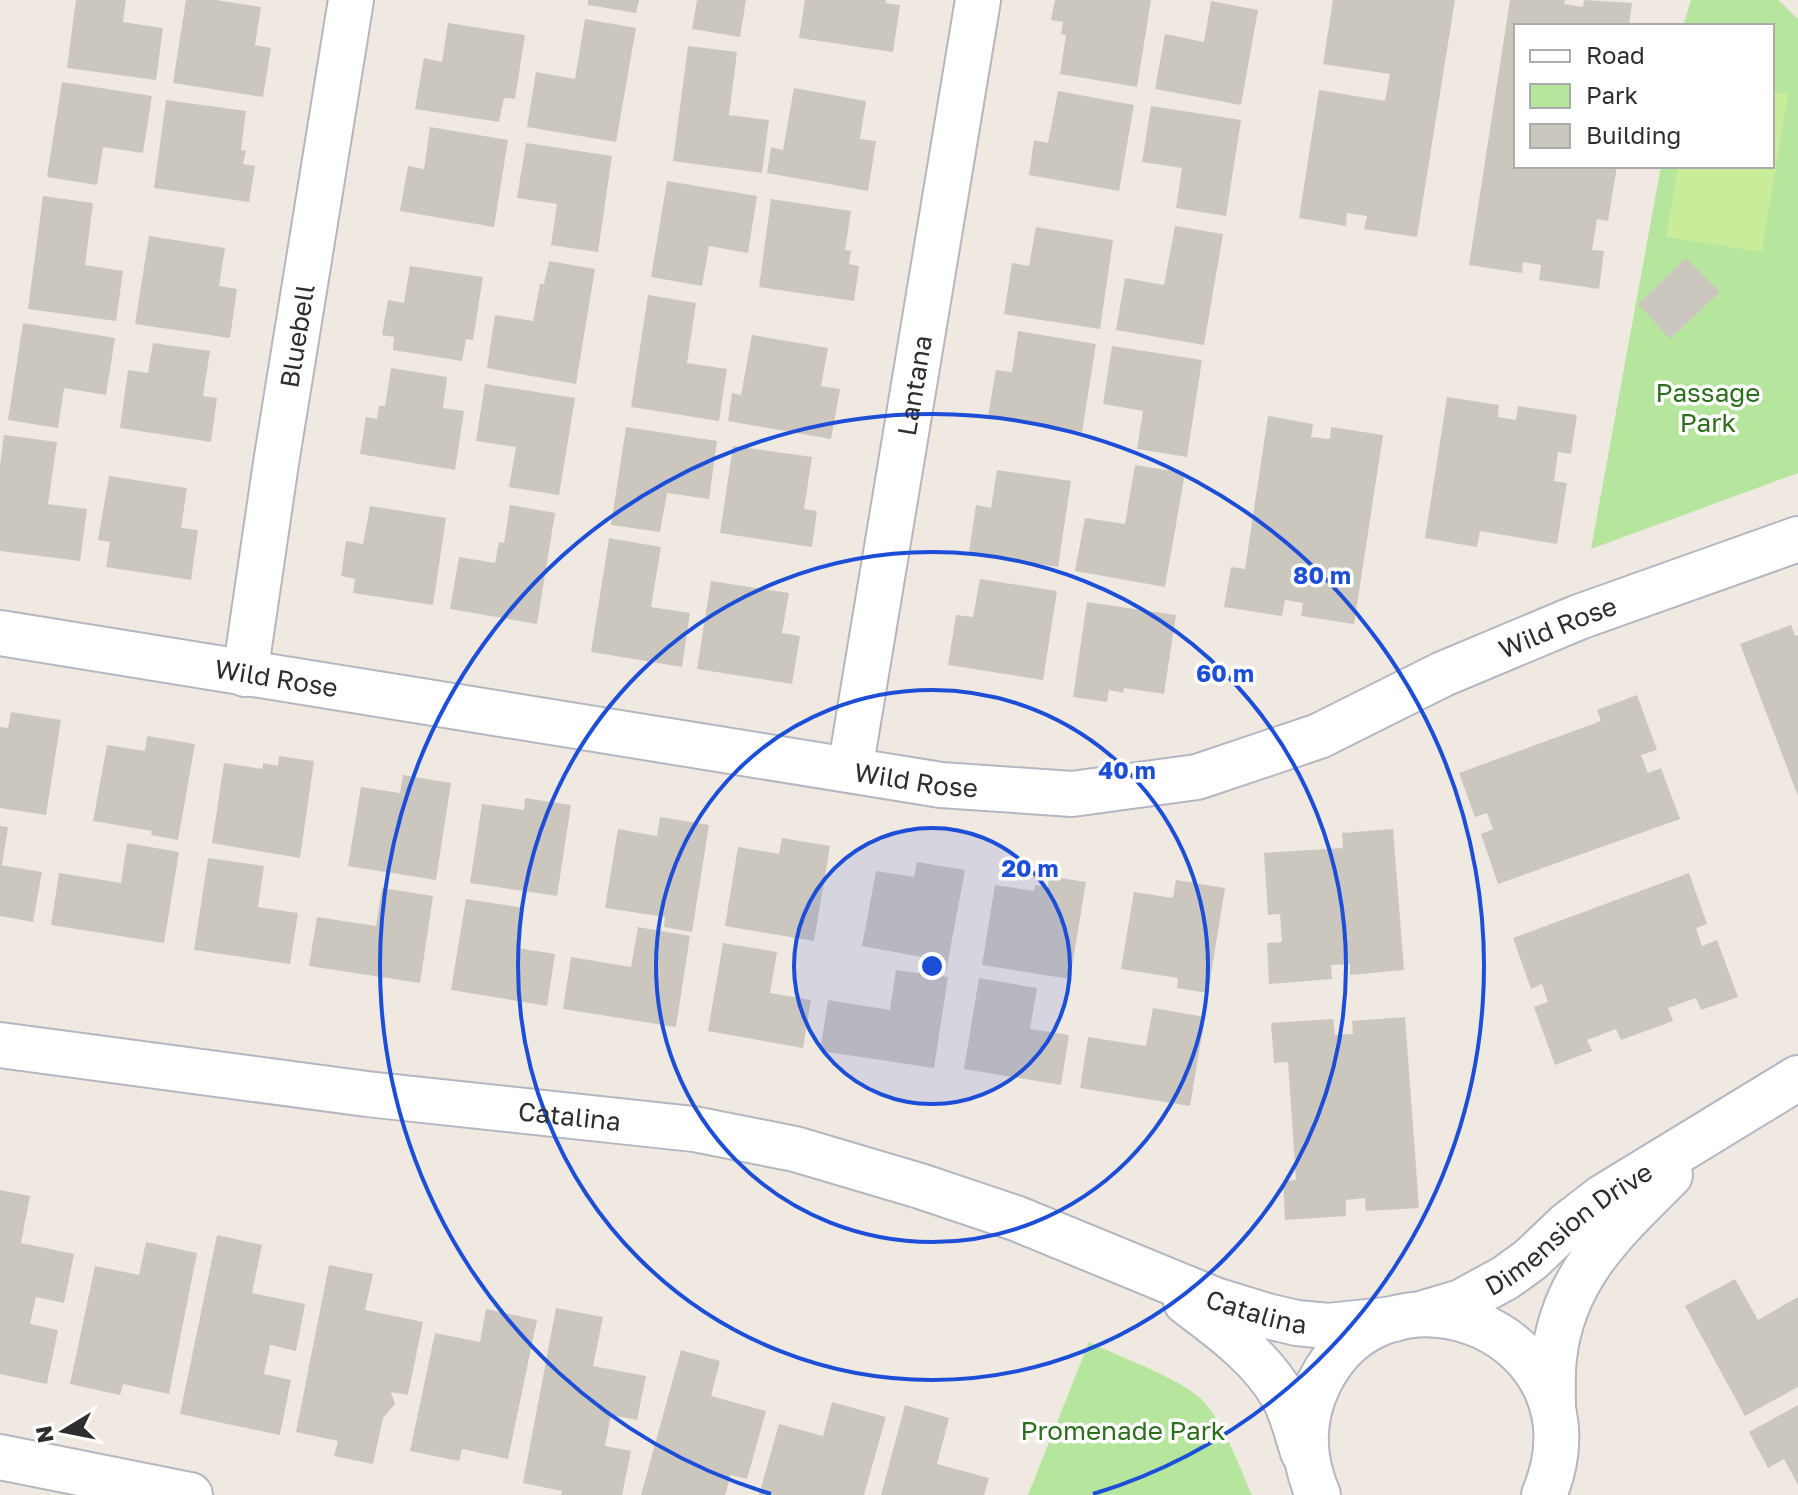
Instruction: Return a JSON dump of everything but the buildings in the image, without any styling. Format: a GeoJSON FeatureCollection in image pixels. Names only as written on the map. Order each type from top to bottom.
{"type":"FeatureCollection","features":[{"type":"Feature","properties":{"kind":"street","name":"Bluebell"},"geometry":{"type":"LineString","coordinates":[[245,674],[351,0]]}},
{"type":"Feature","properties":{"kind":"street","name":"Lantana"},"geometry":{"type":"LineString","coordinates":[[850,770],[978,0]]}},
{"type":"Feature","properties":{"kind":"street","name":"Wild Rose"},"geometry":{"type":"LineString","coordinates":[[0,633],[941,785],[1072,794],[1197,777],[1319,736],[1443,674],[1579,617],[1798,539]]}},
{"type":"Feature","properties":{"kind":"street","name":"Catalina"},"geometry":{"type":"LineString","coordinates":[[0,1045],[367,1094],[694,1129],[795,1149],[920,1186],[1018,1219],[1215,1300],[1297,1323],[1328,1326],[1406,1317]]}},
{"type":"Feature","properties":{"kind":"street","name":"Dimension Drive"},"geometry":{"type":"LineString","coordinates":[[1406,1317],[1440,1310],[1479,1294],[1530,1260],[1568,1224],[1603,1197],[1798,1078]]}},
{"type":"Feature","properties":{"kind":"street","name":"Dimension Drive"},"geometry":{"type":"LineString","coordinates":[[1555,1421],[1554,1358],[1562,1322],[1585,1267],[1626,1219],[1714,1131]]}},
{"type":"Feature","properties":{"kind":"street","name":"Catalina"},"geometry":{"type":"LineString","coordinates":[[1123,1262],[1182,1299],[1229,1334],[1270,1377],[1287,1405],[1312,1477]]}},
{"type":"Feature","properties":{"kind":"street"},"geometry":{"type":"LineString","coordinates":[[1312,1477],[1307,1415],[1324,1373],[1355,1339],[1406,1317],[1440,1314],[1484,1325],[1503,1337],[1535,1369],[1546,1388],[1562,1462],[1573,1495]]}},
{"type":"Feature","properties":{"kind":"street"},"geometry":{"type":"LineString","coordinates":[[1544,1495],[1554,1466],[1555,1421]]}},
{"type":"Feature","properties":{"kind":"street"},"geometry":{"type":"LineString","coordinates":[[0,1457],[190,1495]]}},
{"type":"Feature","properties":{"kind":"green space","name":"Passage Park"},"geometry":{"type":"Polygon","coordinates":[[[1691,0],[1778,0],[1798,19],[1798,473],[1591,549],[1661,168],[1774,168],[1774,24],[1684,24],[1691,0]]]}},
{"type":"Feature","properties":{"kind":"green space"},"geometry":{"type":"Polygon","coordinates":[[[1774,92],[1788,94],[1762,252],[1666,237],[1678,168],[1774,168],[1774,92]]]}},
{"type":"Feature","properties":{"kind":"green space","name":"Promenade Park"},"geometry":{"type":"Polygon","coordinates":[[[1089,1342],[1167,1377],[1204,1402],[1225,1435],[1252,1495],[1028,1495],[1089,1342]]]}}]}
